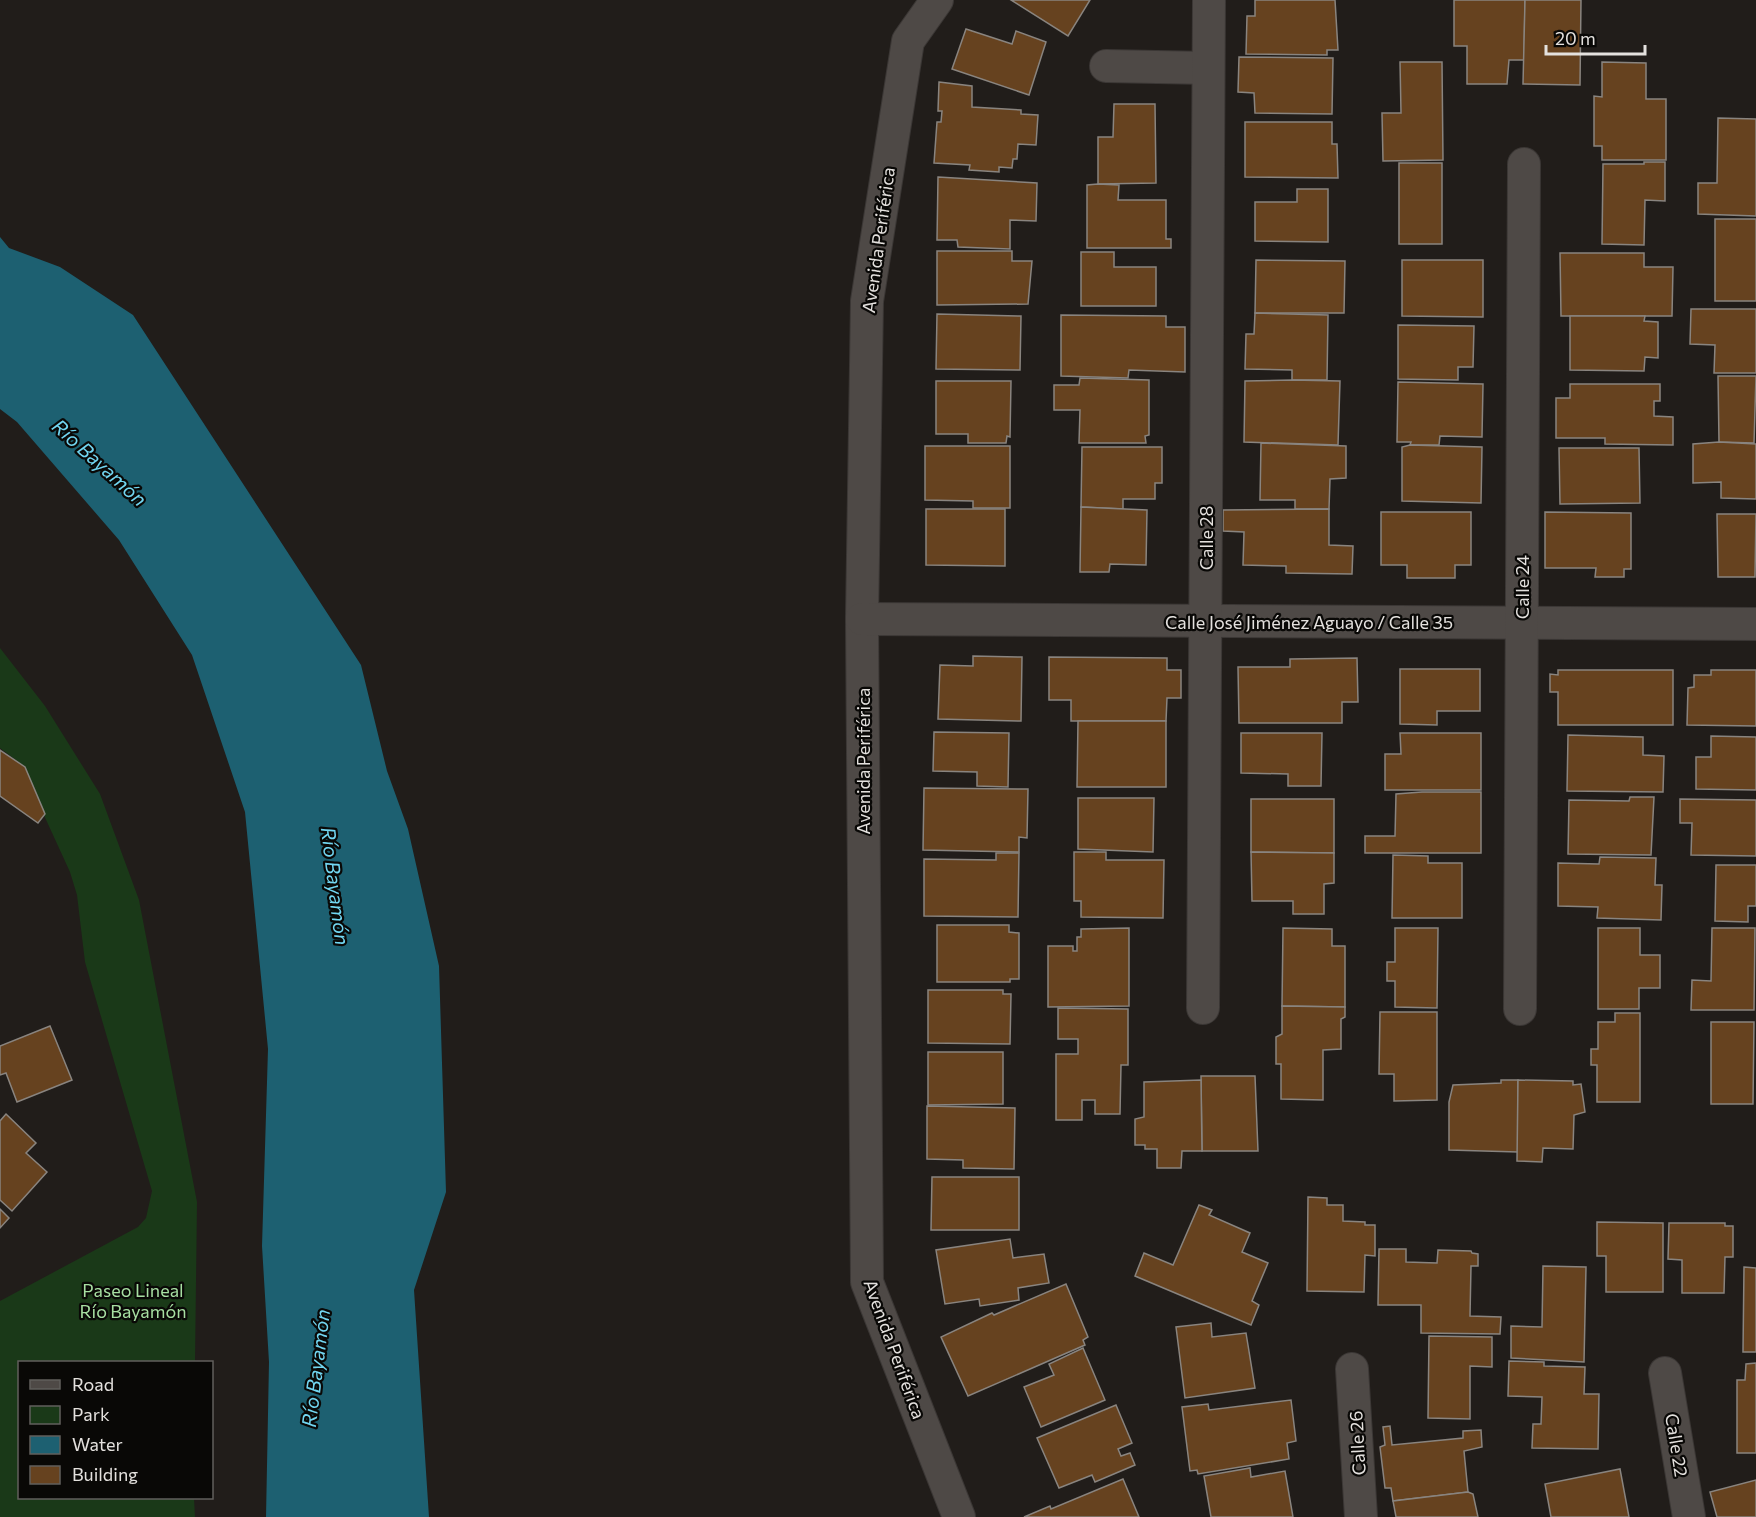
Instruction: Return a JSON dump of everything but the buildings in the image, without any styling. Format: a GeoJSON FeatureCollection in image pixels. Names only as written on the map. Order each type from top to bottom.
{"type":"FeatureCollection","features":[{"type":"Feature","properties":{"kind":"street","name":"Avenida Periférica"},"geometry":{"type":"LineString","coordinates":[[937,0],[908,41],[867,301],[862,619],[867,1282],[959,1517]]}},
{"type":"Feature","properties":{"kind":"street","name":"Calle 28"},"geometry":{"type":"LineString","coordinates":[[1203,1008],[1209,0]]}},
{"type":"Feature","properties":{"kind":"street"},"geometry":{"type":"LineString","coordinates":[[1106,66],[1208,68]]}},
{"type":"Feature","properties":{"kind":"street","name":"Calle 24"},"geometry":{"type":"LineString","coordinates":[[1520,1010],[1524,164]]}},
{"type":"Feature","properties":{"kind":"street","name":"Calle José Jiménez Aguayo / Calle 35"},"geometry":{"type":"LineString","coordinates":[[862,619],[1756,624]]}},
{"type":"Feature","properties":{"kind":"street","name":"Calle 26"},"geometry":{"type":"LineString","coordinates":[[1352,1370],[1361,1517]]}},
{"type":"Feature","properties":{"kind":"street","name":"Calle 22"},"geometry":{"type":"LineString","coordinates":[[1665,1373],[1689,1517]]}},
{"type":"Feature","properties":{"kind":"green space","name":"Paseo Lineal Río Bayamón"},"geometry":{"type":"Polygon","coordinates":[[[0,648],[45,706],[100,794],[139,900],[197,1202],[195,1361],[18,1361],[18,1499],[194,1499],[195,1517],[0,1517],[0,1301],[138,1227],[146,1218],[152,1191],[85,962],[77,895],[70,872],[20,763],[0,748],[0,648]]]}},
{"type":"Feature","properties":{"kind":"water","name":"Río Bayamón"},"geometry":{"type":"Polygon","coordinates":[[[0,237],[9,248],[60,267],[133,315],[361,665],[387,771],[408,829],[439,966],[446,1192],[414,1290],[429,1517],[266,1517],[269,1362],[262,1246],[268,1049],[245,812],[192,655],[119,540],[17,422],[0,409],[0,237]]]}}]}
